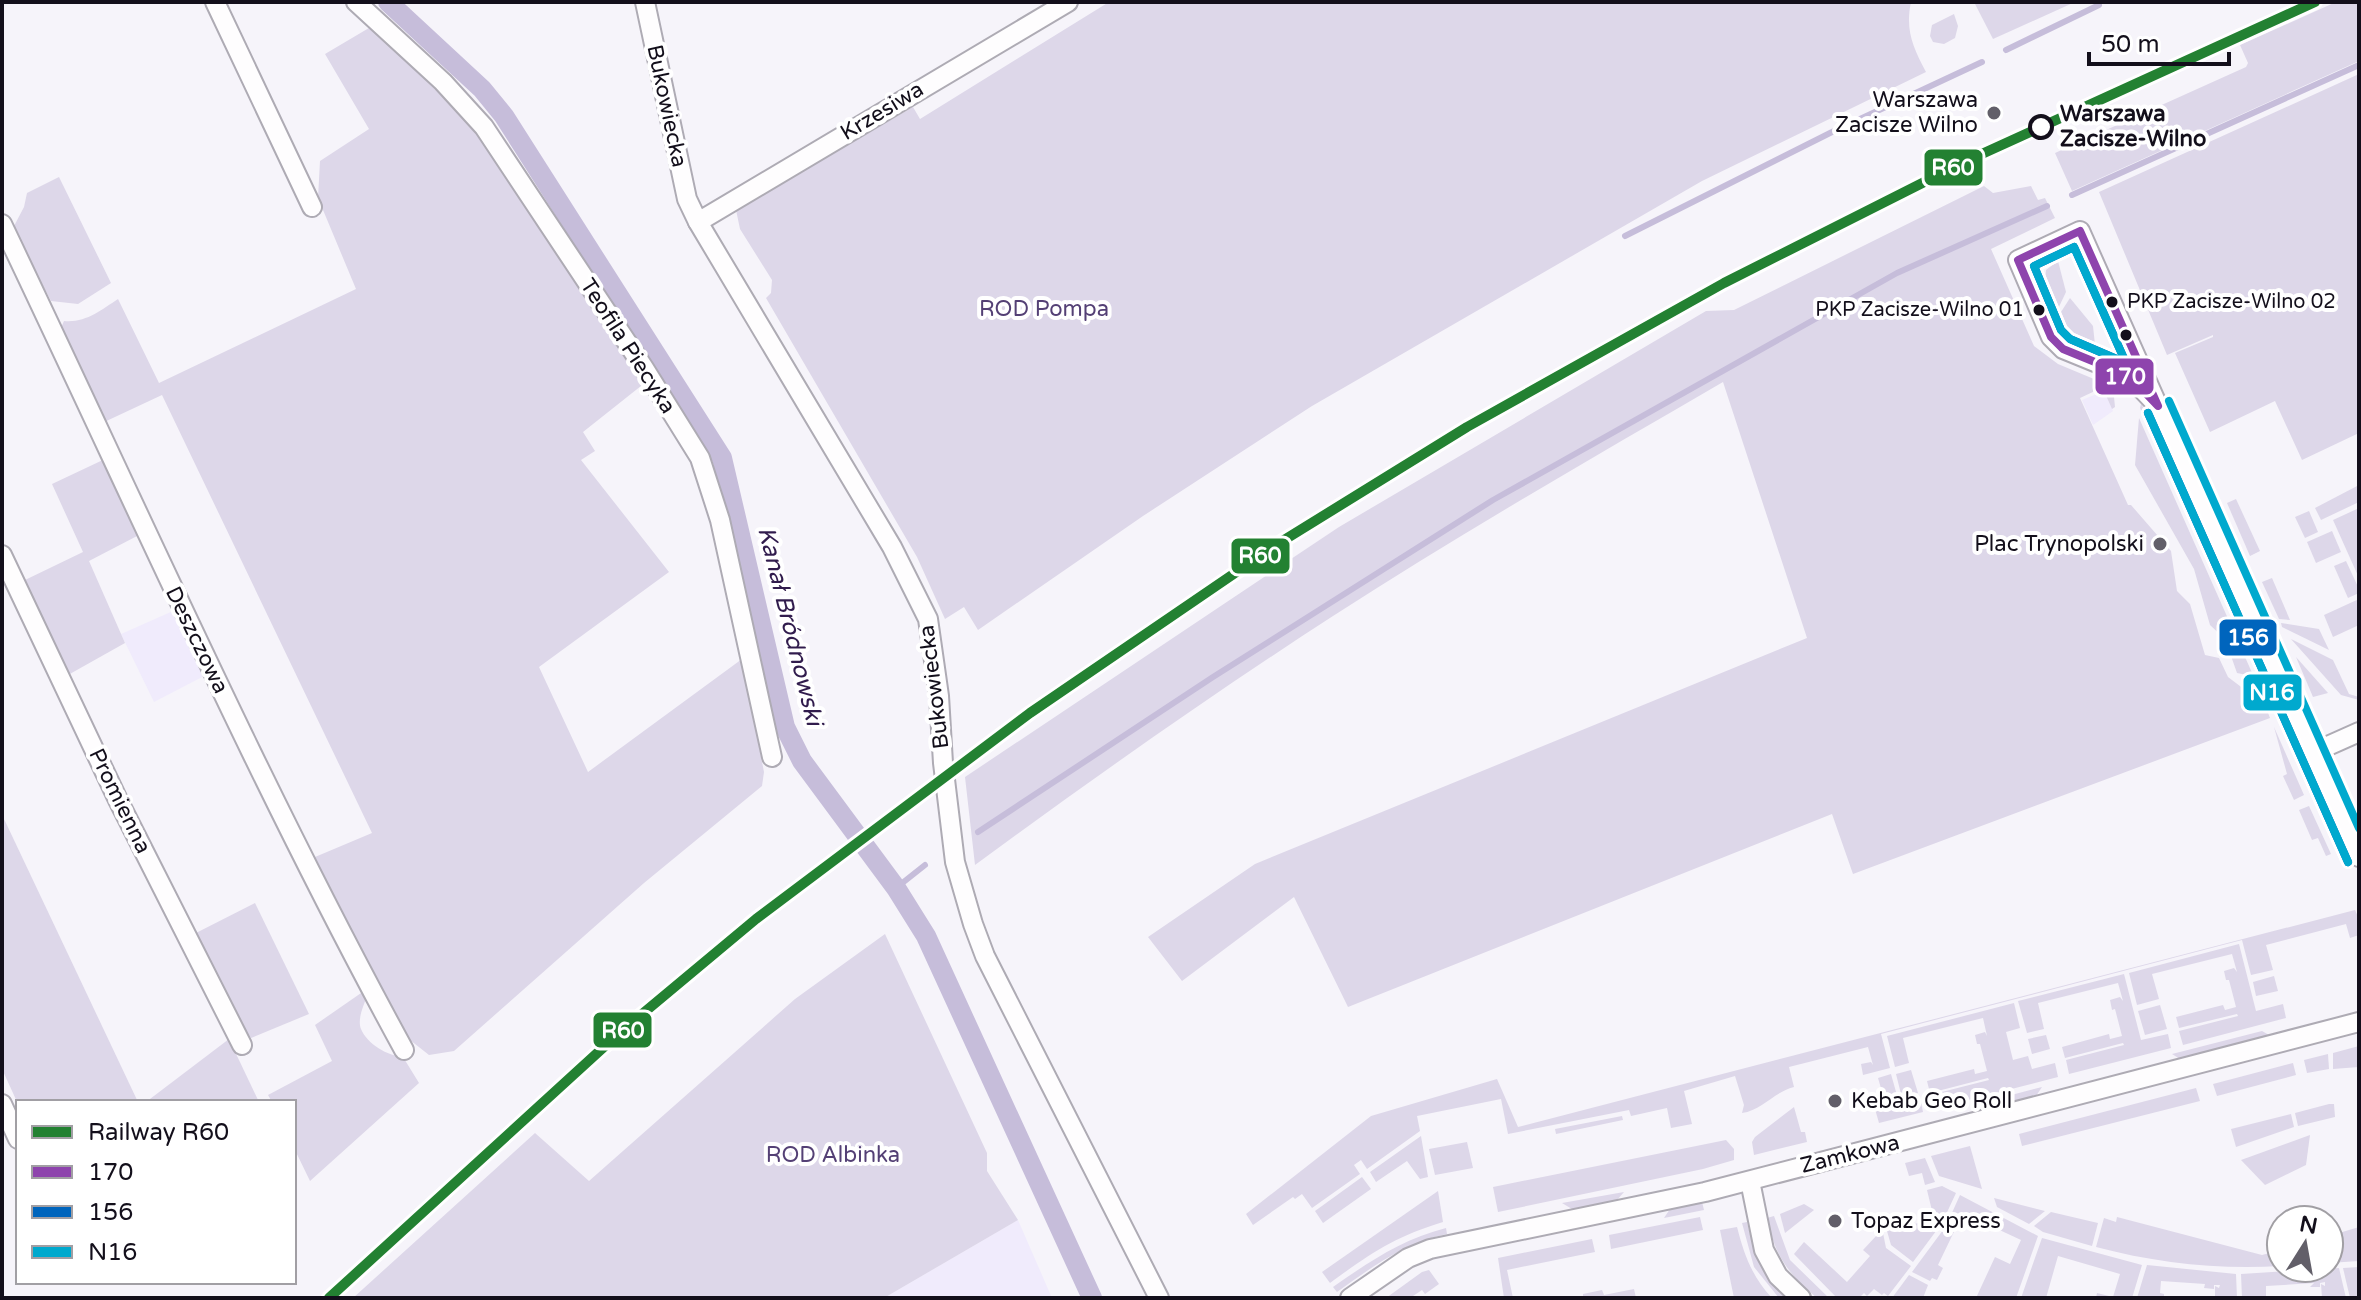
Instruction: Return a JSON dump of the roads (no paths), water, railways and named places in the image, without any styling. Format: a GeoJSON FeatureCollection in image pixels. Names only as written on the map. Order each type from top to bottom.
{"type":"FeatureCollection","features":[{"type":"Feature","properties":{"kind":"street"},"geometry":{"type":"LineString","coordinates":[[215,2],[312,207]]}},
{"type":"Feature","properties":{"kind":"street","name":"Teofila Piecyka"},"geometry":{"type":"LineString","coordinates":[[356,2],[443,82],[484,127],[700,458],[720,520],[772,757]]}},
{"type":"Feature","properties":{"kind":"street","name":"Bukowiecka"},"geometry":{"type":"LineString","coordinates":[[645,2],[687,199],[892,547],[928,619],[939,696],[943,763],[955,862],[985,956],[1159,1298]]}},
{"type":"Feature","properties":{"kind":"street","name":"Krzesiwa"},"geometry":{"type":"LineString","coordinates":[[698,222],[1068,2]]}},
{"type":"Feature","properties":{"kind":"street","name":"Deszczowa"},"geometry":{"type":"LineString","coordinates":[[2,224],[165,575],[362,973],[404,1050]]}},
{"type":"Feature","properties":{"kind":"street"},"geometry":{"type":"LineString","coordinates":[[2158,406],[2136,383],[2112,369],[2063,349],[2051,337],[2018,260],[2080,231],[2158,406],[2312,753],[2359,857]]}},
{"type":"Feature","properties":{"kind":"street","name":"Promienna"},"geometry":{"type":"LineString","coordinates":[[2,555],[118,800],[242,1045]]}},
{"type":"Feature","properties":{"kind":"street"},"geometry":{"type":"LineString","coordinates":[[2312,753],[2359,732]]}},
{"type":"Feature","properties":{"kind":"street","name":"Zamkowa"},"geometry":{"type":"LineString","coordinates":[[1350,1298],[1408,1258],[1430,1249],[1750,1181],[2359,1022]]}},
{"type":"Feature","properties":{"kind":"street"},"geometry":{"type":"LineString","coordinates":[[2,1104],[16,1135]]}},
{"type":"Feature","properties":{"kind":"street"},"geometry":{"type":"LineString","coordinates":[[1750,1181],[1764,1250],[1778,1276],[1801,1298]]}},
{"type":"Feature","properties":{"kind":"waterway","name":"Kanał Bródnowski"},"geometry":{"type":"LineString","coordinates":[[388,2],[482,89],[504,116],[722,458],[785,727],[802,761],[896,888],[926,936],[1092,1298]]}},
{"type":"Feature","properties":{"kind":"waterway"},"geometry":{"type":"LineString","coordinates":[[2006,50],[2099,5]]}},
{"type":"Feature","properties":{"kind":"waterway"},"geometry":{"type":"LineString","coordinates":[[1845,126],[1982,62]]}},
{"type":"Feature","properties":{"kind":"waterway"},"geometry":{"type":"LineString","coordinates":[[2072,195],[2359,65]]}},
{"type":"Feature","properties":{"kind":"waterway"},"geometry":{"type":"LineString","coordinates":[[1625,236],[1840,128]]}},
{"type":"Feature","properties":{"kind":"waterway"},"geometry":{"type":"LineString","coordinates":[[978,832],[1213,677],[1493,500],[1897,273],[2047,206]]}},
{"type":"Feature","properties":{"kind":"waterway"},"geometry":{"type":"LineString","coordinates":[[896,888],[925,865]]}},
{"type":"Feature","properties":{"kind":"rail line","name":"R60"},"geometry":{"type":"LineString","coordinates":[[329,1298],[617,1035],[756,919],[1030,713],[1276,545],[1467,427],[1724,283],[1962,163],[2315,2]]}},
{"type":"Feature","properties":{"kind":"place","name":"Warszawa Zacisze Wilno"},"geometry":{"type":"Point","coordinates":[1994,113]}},
{"type":"Feature","properties":{"kind":"place","name":"Warszawa Zacisze-Wilno"},"geometry":{"type":"Point","coordinates":[2041,127]}},
{"type":"Feature","properties":{"kind":"place","name":"PKP Zacisze-Wilno 02"},"geometry":{"type":"Point","coordinates":[2112,302]}},
{"type":"Feature","properties":{"kind":"place","name":"PKP Zacisze-Wilno 01"},"geometry":{"type":"Point","coordinates":[2039,310]}},
{"type":"Feature","properties":{"kind":"place","name":"Plac Trynopolski"},"geometry":{"type":"Point","coordinates":[2160,544]}},
{"type":"Feature","properties":{"kind":"place","name":"Kebab Geo Roll"},"geometry":{"type":"Point","coordinates":[1835,1101]}},
{"type":"Feature","properties":{"kind":"place","name":"Topaz Express"},"geometry":{"type":"Point","coordinates":[1835,1221]}},
{"type":"Feature","properties":{"kind":"park label","name":"ROD Pompa"},"geometry":{"type":"Point","coordinates":[1044,309]}},
{"type":"Feature","properties":{"kind":"park label","name":"ROD Albinka"},"geometry":{"type":"Point","coordinates":[833,1155]}}]}
